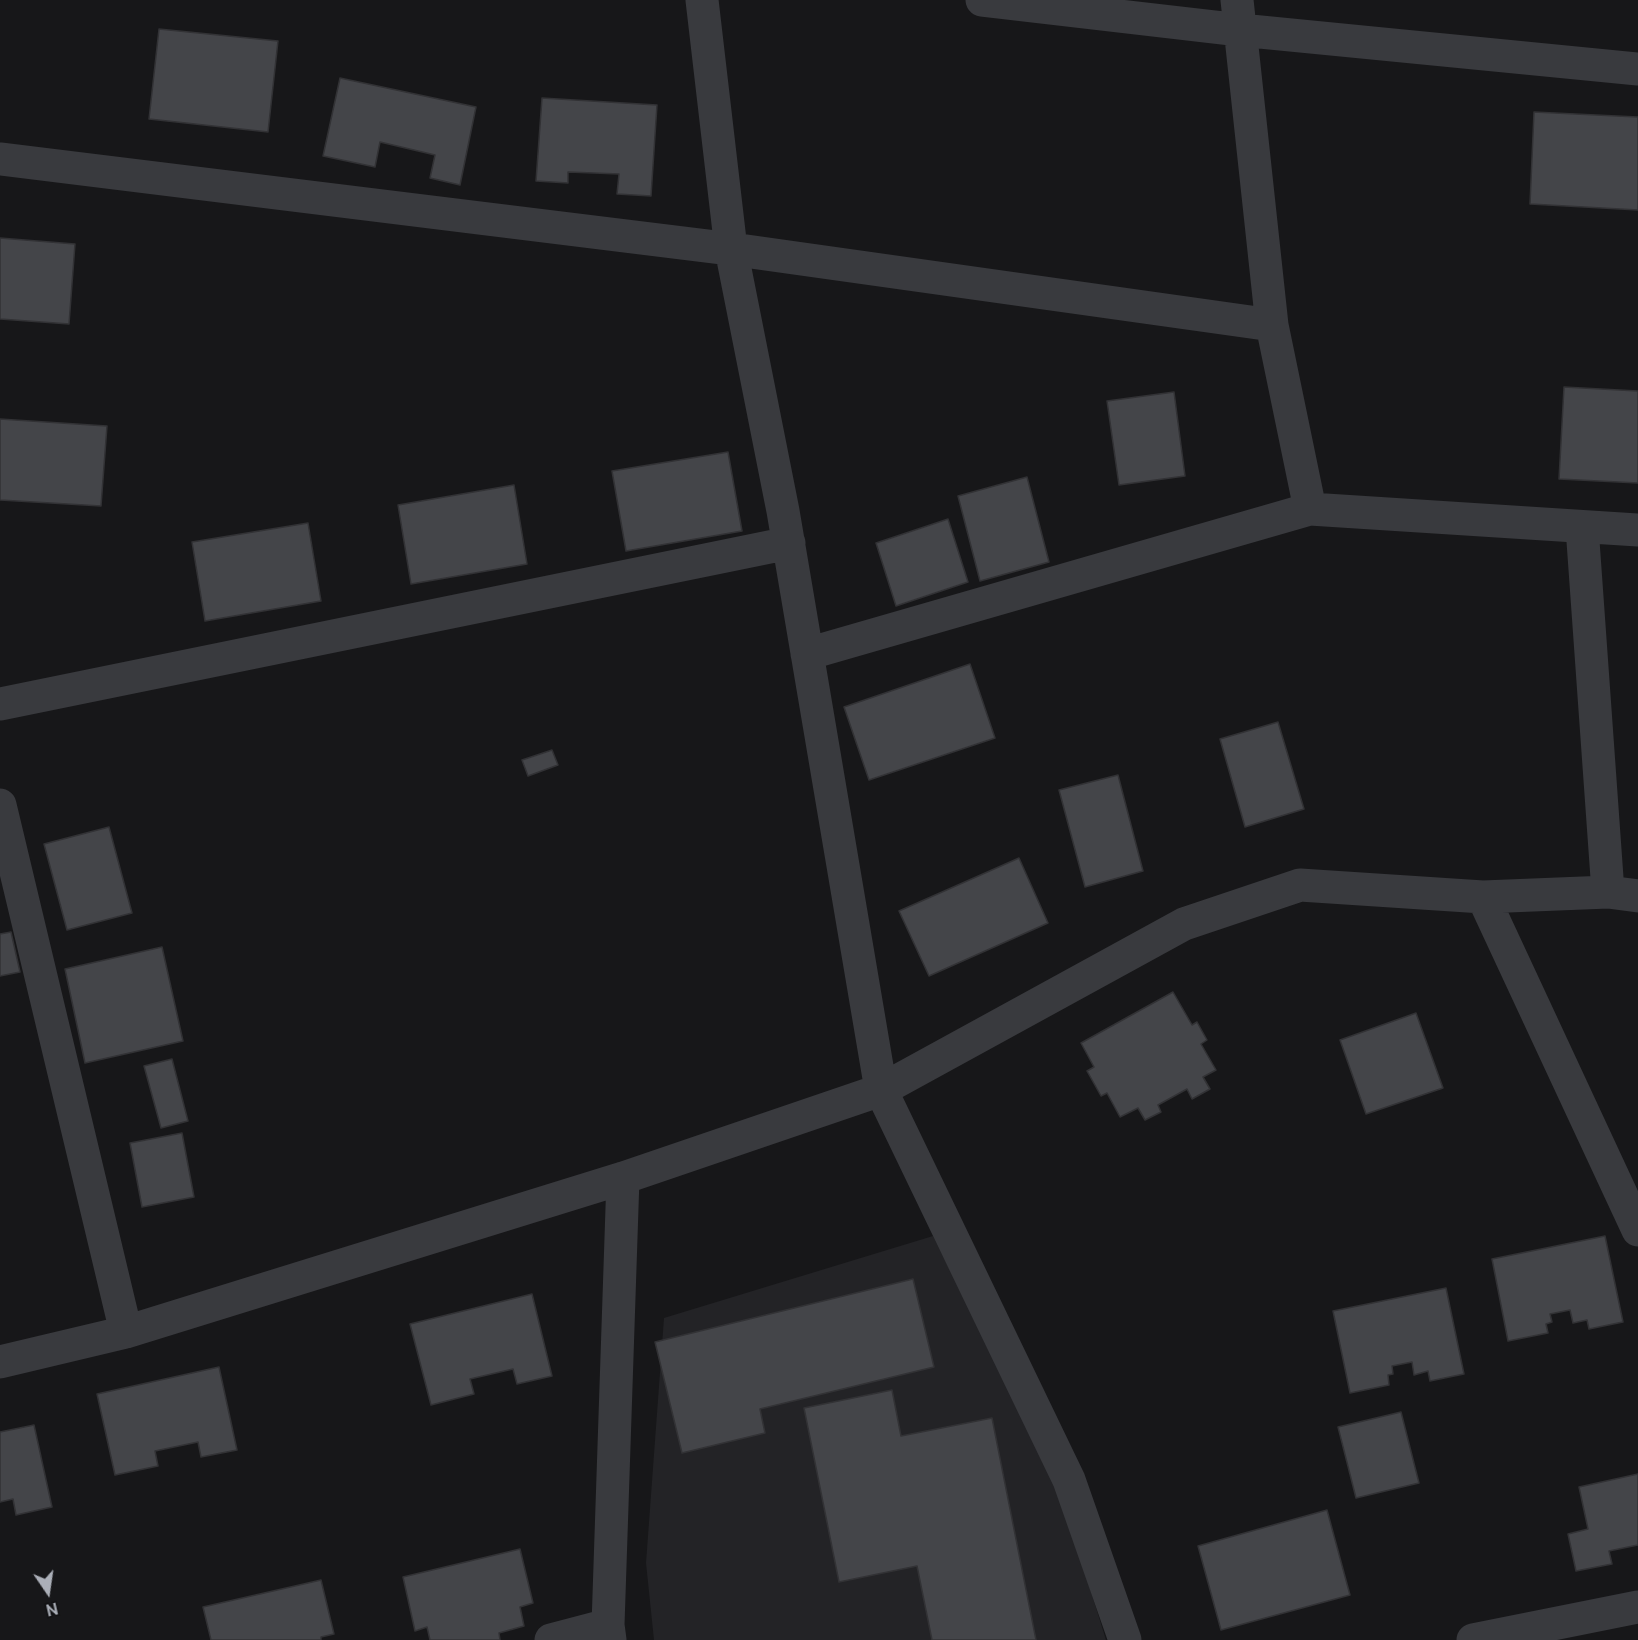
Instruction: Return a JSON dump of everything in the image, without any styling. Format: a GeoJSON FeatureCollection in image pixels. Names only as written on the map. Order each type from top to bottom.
{"type":"FeatureCollection","features":[{"type":"Feature","properties":{"kind":"street"},"geometry":{"type":"LineString","coordinates":[[702,0],[731,249],[789,543],[881,1090],[1069,1480],[1125,1640]]}},
{"type":"Feature","properties":{"kind":"street"},"geometry":{"type":"LineString","coordinates":[[982,0],[1238,15],[1638,69]]}},
{"type":"Feature","properties":{"kind":"street"},"geometry":{"type":"LineString","coordinates":[[1238,15],[1272,325],[1310,510]]}},
{"type":"Feature","properties":{"kind":"street"},"geometry":{"type":"LineString","coordinates":[[0,159],[731,249],[1272,325]]}},
{"type":"Feature","properties":{"kind":"street"},"geometry":{"type":"LineString","coordinates":[[807,654],[1310,510],[1638,530]]}},
{"type":"Feature","properties":{"kind":"street"},"geometry":{"type":"LineString","coordinates":[[0,1362],[126,1332],[623,1178],[881,1090],[1184,924],[1300,885],[1483,897],[1623,894],[1582,526]]}},
{"type":"Feature","properties":{"kind":"street"},"geometry":{"type":"LineString","coordinates":[[0,704],[789,543]]}},
{"type":"Feature","properties":{"kind":"street"},"geometry":{"type":"LineString","coordinates":[[0,805],[126,1332]]}},
{"type":"Feature","properties":{"kind":"street"},"geometry":{"type":"LineString","coordinates":[[1483,897],[1638,1230]]}},
{"type":"Feature","properties":{"kind":"street"},"geometry":{"type":"LineString","coordinates":[[550,1640],[609,1632],[623,1178]]}},
{"type":"Feature","properties":{"kind":"street"},"geometry":{"type":"LineString","coordinates":[[1473,1640],[1638,1607]]}},
{"type":"Feature","properties":{"kind":"shaded area"},"geometry":{"type":"Polygon","coordinates":[[[933,1236],[1056,1479],[1106,1640],[654,1640],[646,1563],[664,1318],[933,1236]]]}},
{"type":"Feature","properties":{"kind":"building"},"geometry":{"type":"Polygon","coordinates":[[[159,29],[278,41],[268,132],[149,119],[159,29]]]}},
{"type":"Feature","properties":{"kind":"building"},"geometry":{"type":"Polygon","coordinates":[[[340,78],[476,107],[460,185],[430,178],[435,155],[380,142],[375,167],[323,156],[340,78]]]}},
{"type":"Feature","properties":{"kind":"building"},"geometry":{"type":"Polygon","coordinates":[[[542,98],[657,105],[651,196],[617,194],[619,174],[568,172],[568,183],[536,181],[542,98]]]}},
{"type":"Feature","properties":{"kind":"building"},"geometry":{"type":"Polygon","coordinates":[[[1534,112],[1638,117],[1638,210],[1530,204],[1534,112]]]}},
{"type":"Feature","properties":{"kind":"building"},"geometry":{"type":"Polygon","coordinates":[[[0,238],[75,244],[69,324],[0,319],[0,238]]]}},
{"type":"Feature","properties":{"kind":"building"},"geometry":{"type":"Polygon","coordinates":[[[1564,387],[1638,391],[1638,483],[1559,479],[1564,387]]]}},
{"type":"Feature","properties":{"kind":"building"},"geometry":{"type":"Polygon","coordinates":[[[1174,392],[1185,476],[1119,485],[1107,401],[1174,392]]]}},
{"type":"Feature","properties":{"kind":"building"},"geometry":{"type":"Polygon","coordinates":[[[0,419],[107,426],[101,506],[0,500],[0,419]]]}},
{"type":"Feature","properties":{"kind":"building"},"geometry":{"type":"Polygon","coordinates":[[[728,452],[742,531],[626,551],[612,471],[728,452]]]}},
{"type":"Feature","properties":{"kind":"building"},"geometry":{"type":"Polygon","coordinates":[[[1027,477],[1049,562],[980,581],[958,496],[1027,477]]]}},
{"type":"Feature","properties":{"kind":"building"},"geometry":{"type":"Polygon","coordinates":[[[514,485],[527,564],[411,584],[398,505],[514,485]]]}},
{"type":"Feature","properties":{"kind":"building"},"geometry":{"type":"Polygon","coordinates":[[[948,519],[968,582],[896,606],[876,543],[948,519]]]}},
{"type":"Feature","properties":{"kind":"building"},"geometry":{"type":"Polygon","coordinates":[[[308,523],[321,601],[205,621],[192,542],[308,523]]]}},
{"type":"Feature","properties":{"kind":"building"},"geometry":{"type":"Polygon","coordinates":[[[970,664],[995,738],[869,780],[844,707],[970,664]]]}},
{"type":"Feature","properties":{"kind":"building"},"geometry":{"type":"Polygon","coordinates":[[[1278,722],[1304,809],[1245,827],[1220,739],[1278,722]]]}},
{"type":"Feature","properties":{"kind":"building"},"geometry":{"type":"Polygon","coordinates":[[[552,750],[558,765],[528,776],[522,760],[552,750]]]}},
{"type":"Feature","properties":{"kind":"building"},"geometry":{"type":"Polygon","coordinates":[[[1118,775],[1143,871],[1085,887],[1059,790],[1118,775]]]}},
{"type":"Feature","properties":{"kind":"building"},"geometry":{"type":"Polygon","coordinates":[[[109,827],[132,913],[67,930],[44,844],[109,827]]]}},
{"type":"Feature","properties":{"kind":"building"},"geometry":{"type":"Polygon","coordinates":[[[1019,858],[1048,923],[929,976],[899,911],[1019,858]]]}},
{"type":"Feature","properties":{"kind":"building"},"geometry":{"type":"Polygon","coordinates":[[[11,932],[20,972],[0,976],[0,934],[11,932]]]}},
{"type":"Feature","properties":{"kind":"building"},"geometry":{"type":"Polygon","coordinates":[[[162,947],[183,1041],[85,1063],[65,969],[162,947]]]}},
{"type":"Feature","properties":{"kind":"building"},"geometry":{"type":"Polygon","coordinates":[[[1173,992],[1192,1025],[1197,1022],[1207,1040],[1201,1044],[1216,1070],[1203,1077],[1210,1089],[1192,1099],[1187,1089],[1158,1105],[1161,1112],[1145,1120],[1138,1108],[1120,1117],[1107,1093],[1101,1096],[1087,1071],[1094,1067],[1081,1043],[1173,992]]]}},
{"type":"Feature","properties":{"kind":"building"},"geometry":{"type":"Polygon","coordinates":[[[1416,1013],[1443,1088],[1366,1114],[1340,1040],[1416,1013]]]}},
{"type":"Feature","properties":{"kind":"building"},"geometry":{"type":"Polygon","coordinates":[[[172,1059],[188,1121],[161,1128],[144,1066],[172,1059]]]}},
{"type":"Feature","properties":{"kind":"building"},"geometry":{"type":"Polygon","coordinates":[[[182,1133],[194,1197],[142,1207],[130,1143],[182,1133]]]}},
{"type":"Feature","properties":{"kind":"building"},"geometry":{"type":"Polygon","coordinates":[[[1605,1236],[1623,1322],[1589,1329],[1587,1320],[1573,1323],[1570,1310],[1550,1314],[1552,1322],[1546,1324],[1548,1333],[1508,1341],[1492,1259],[1605,1236]]]}},
{"type":"Feature","properties":{"kind":"building"},"geometry":{"type":"Polygon","coordinates":[[[913,1279],[934,1367],[760,1409],[765,1433],[682,1453],[655,1342],[913,1279]]]}},
{"type":"Feature","properties":{"kind":"building"},"geometry":{"type":"Polygon","coordinates":[[[1446,1288],[1464,1374],[1430,1381],[1428,1371],[1414,1375],[1412,1362],[1392,1366],[1393,1374],[1388,1375],[1389,1385],[1350,1393],[1333,1311],[1446,1288]]]}},
{"type":"Feature","properties":{"kind":"building"},"geometry":{"type":"Polygon","coordinates":[[[532,1294],[552,1376],[517,1384],[513,1369],[470,1379],[474,1394],[431,1405],[410,1324],[532,1294]]]}},
{"type":"Feature","properties":{"kind":"building"},"geometry":{"type":"Polygon","coordinates":[[[219,1367],[237,1450],[201,1457],[198,1442],[155,1451],[158,1466],[115,1475],[97,1394],[219,1367]]]}},
{"type":"Feature","properties":{"kind":"building"},"geometry":{"type":"Polygon","coordinates":[[[892,1390],[901,1436],[992,1418],[1036,1640],[932,1640],[917,1566],[839,1582],[804,1408],[892,1390]]]}},
{"type":"Feature","properties":{"kind":"building"},"geometry":{"type":"Polygon","coordinates":[[[1401,1412],[1419,1483],[1356,1498],[1338,1427],[1401,1412]]]}},
{"type":"Feature","properties":{"kind":"building"},"geometry":{"type":"Polygon","coordinates":[[[34,1425],[52,1507],[16,1515],[13,1499],[0,1502],[0,1432],[34,1425]]]}},
{"type":"Feature","properties":{"kind":"building"},"geometry":{"type":"Polygon","coordinates":[[[1638,1474],[1638,1545],[1609,1551],[1612,1564],[1576,1571],[1568,1534],[1588,1529],[1579,1487],[1638,1474]]]}},
{"type":"Feature","properties":{"kind":"building"},"geometry":{"type":"Polygon","coordinates":[[[1327,1510],[1350,1595],[1221,1630],[1198,1546],[1327,1510]]]}},
{"type":"Feature","properties":{"kind":"building"},"geometry":{"type":"Polygon","coordinates":[[[520,1549],[533,1603],[520,1607],[524,1626],[499,1633],[500,1640],[430,1640],[427,1627],[415,1631],[403,1577],[520,1549]]]}},
{"type":"Feature","properties":{"kind":"building"},"geometry":{"type":"Polygon","coordinates":[[[321,1580],[334,1634],[321,1637],[321,1640],[211,1640],[203,1607],[321,1580]]]}}]}
